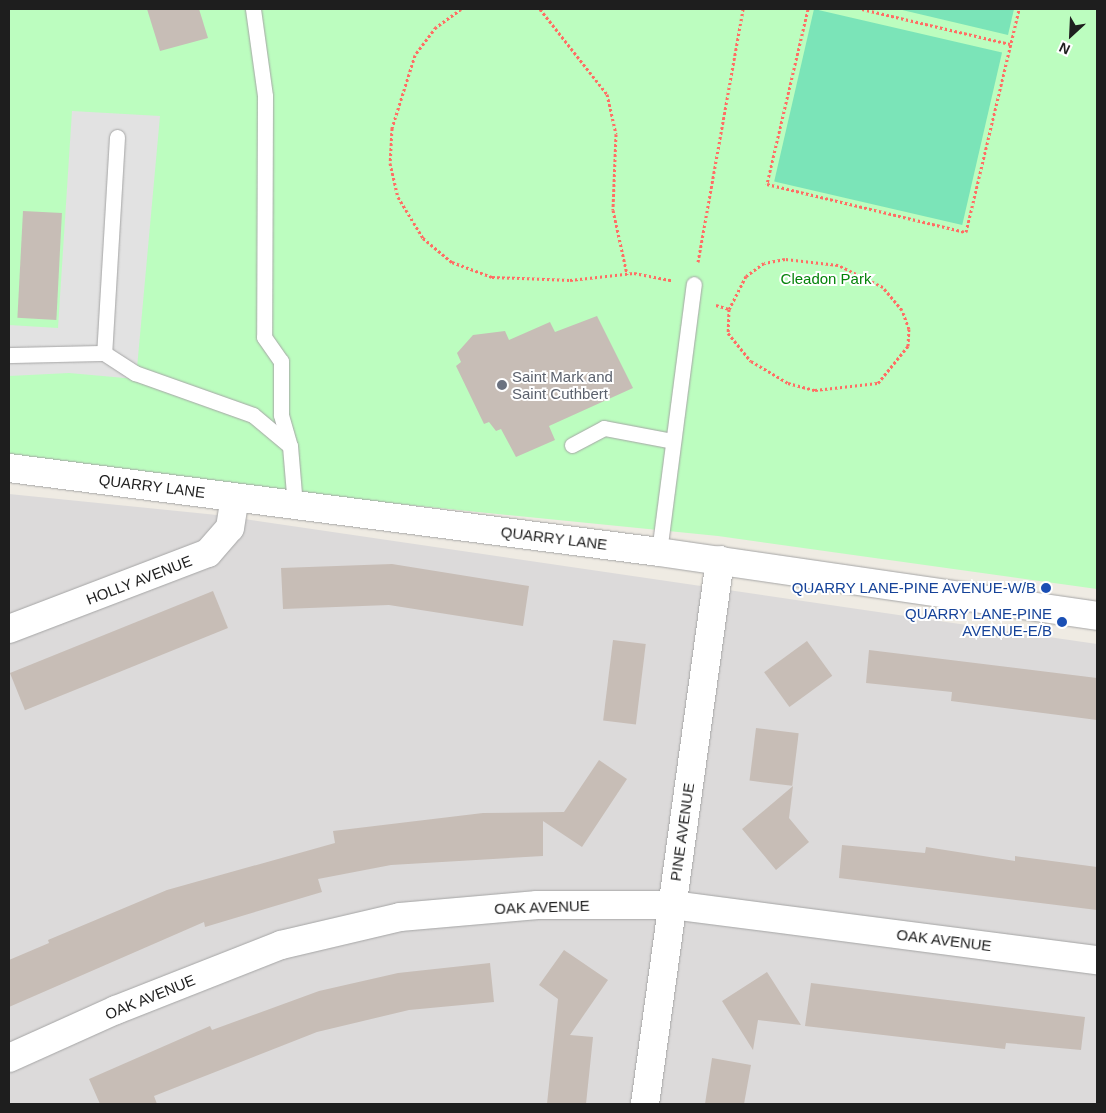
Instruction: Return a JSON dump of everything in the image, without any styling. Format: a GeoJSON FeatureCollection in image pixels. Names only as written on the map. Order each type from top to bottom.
{"type":"FeatureCollection","features":[{"type":"Feature","properties":{"kind":"street","name":"QUARRY LANE"},"geometry":{"type":"LineString","coordinates":[[9,468],[720,560],[1097,616]]}},
{"type":"Feature","properties":{"kind":"street","name":"HOLLY AVENUE"},"geometry":{"type":"LineString","coordinates":[[9,629],[208,552],[230,528],[235,497]]}},
{"type":"Feature","properties":{"kind":"street","name":"PINE AVENUE"},"geometry":{"type":"LineString","coordinates":[[645,1104],[720,560]]}},
{"type":"Feature","properties":{"kind":"street","name":"OAK AVENUE"},"geometry":{"type":"LineString","coordinates":[[9,1058],[116,1010],[281,945],[400,917],[537,905],[672,905],[1097,960]]}},
{"type":"Feature","properties":{"kind":"lane"},"geometry":{"type":"LineString","coordinates":[[253,9],[265,96],[264,337],[281,361],[282,415],[290,446],[295,505]]}},
{"type":"Feature","properties":{"kind":"lane"},"geometry":{"type":"LineString","coordinates":[[104,353],[117,137]]}},
{"type":"Feature","properties":{"kind":"lane"},"geometry":{"type":"LineString","coordinates":[[659,552],[693,291]]}},
{"type":"Feature","properties":{"kind":"lane"},"geometry":{"type":"LineString","coordinates":[[9,354],[104,353],[135,373],[253,415],[290,446]]}},
{"type":"Feature","properties":{"kind":"lane"},"geometry":{"type":"LineString","coordinates":[[572,445],[604,428],[673,442]]}},
{"type":"Feature","properties":{"kind":"path"},"geometry":{"type":"LineString","coordinates":[[461,9],[436,27],[414,55],[398,95],[390,163],[398,197],[424,238],[452,262],[492,277],[570,280],[627,274],[693,291],[729,309]]}},
{"type":"Feature","properties":{"kind":"path"},"geometry":{"type":"LineString","coordinates":[[540,9],[584,60],[607,94],[616,134],[613,210],[627,274]]}},
{"type":"Feature","properties":{"kind":"path"},"geometry":{"type":"LineString","coordinates":[[693,291],[743,9]]}},
{"type":"Feature","properties":{"kind":"path"},"geometry":{"type":"LineString","coordinates":[[808,9],[767,184],[966,232],[1019,9]]}},
{"type":"Feature","properties":{"kind":"path"},"geometry":{"type":"LineString","coordinates":[[862,9],[1010,44]]}},
{"type":"Feature","properties":{"kind":"path"},"geometry":{"type":"LineString","coordinates":[[785,259],[838,265],[883,288],[902,310],[909,329],[908,346],[878,383],[815,390],[788,383],[751,360],[728,333],[729,309],[746,276],[764,263],[785,259]]}},
{"type":"Feature","properties":{"kind":"shaded area"},"geometry":{"type":"Polygon","coordinates":[[[72,111],[160,116],[136,379],[69,373],[9,376],[9,325],[58,328],[72,111]]]}},
{"type":"Feature","properties":{"kind":"shaded area"},"geometry":{"type":"Polygon","coordinates":[[[9,494],[217,515],[1097,644],[1097,1104],[9,1104],[9,494]]]}},
{"type":"Feature","properties":{"kind":"green space","name":"Cleadon Park"},"geometry":{"type":"Polygon","coordinates":[[[9,9],[1097,9],[1097,589],[718,536],[329,497],[9,455],[9,9]]]}},
{"type":"Feature","properties":{"kind":"green space"},"geometry":{"type":"Polygon","coordinates":[[[814,9],[1002,52],[962,225],[774,181],[814,9]]]}},
{"type":"Feature","properties":{"kind":"green space"},"geometry":{"type":"Polygon","coordinates":[[[898,9],[1014,9],[1008,35],[898,9]]]}},
{"type":"Feature","properties":{"kind":"building"},"geometry":{"type":"Polygon","coordinates":[[[147,9],[199,9],[208,38],[160,51],[147,9]]]}},
{"type":"Feature","properties":{"kind":"building"},"geometry":{"type":"Polygon","coordinates":[[[23,211],[62,213],[56,320],[17,318],[23,211]]]}},
{"type":"Feature","properties":{"kind":"building","name":"Saint Mark and Saint Cuthbert"},"geometry":{"type":"Polygon","coordinates":[[[597,316],[633,388],[549,426],[555,440],[516,457],[501,429],[496,431],[489,422],[484,424],[456,366],[461,362],[457,353],[473,335],[505,331],[509,340],[550,322],[555,332],[597,316]]]}},
{"type":"Feature","properties":{"kind":"building"},"geometry":{"type":"Polygon","coordinates":[[[392,564],[529,586],[523,626],[389,605],[283,609],[281,568],[392,564]]]}},
{"type":"Feature","properties":{"kind":"building"},"geometry":{"type":"Polygon","coordinates":[[[213,591],[228,628],[25,710],[10,673],[213,591]]]}},
{"type":"Feature","properties":{"kind":"building"},"geometry":{"type":"Polygon","coordinates":[[[613,640],[646,644],[636,724],[603,720],[613,640]]]}},
{"type":"Feature","properties":{"kind":"building"},"geometry":{"type":"Polygon","coordinates":[[[807,641],[832,676],[789,707],[764,672],[807,641]]]}},
{"type":"Feature","properties":{"kind":"building"},"geometry":{"type":"Polygon","coordinates":[[[869,650],[1097,678],[1097,720],[951,701],[952,692],[866,683],[869,650]]]}},
{"type":"Feature","properties":{"kind":"building"},"geometry":{"type":"Polygon","coordinates":[[[756,728],[799,733],[792,786],[750,781],[756,728]]]}},
{"type":"Feature","properties":{"kind":"building"},"geometry":{"type":"Polygon","coordinates":[[[599,760],[627,779],[582,847],[543,821],[543,856],[391,865],[318,879],[322,892],[205,927],[204,922],[9,1007],[9,960],[49,943],[48,940],[167,890],[335,843],[333,831],[483,813],[564,812],[599,760]]]}},
{"type":"Feature","properties":{"kind":"building"},"geometry":{"type":"Polygon","coordinates":[[[793,786],[789,818],[809,842],[776,870],[742,829],[793,786]]]}},
{"type":"Feature","properties":{"kind":"building"},"geometry":{"type":"Polygon","coordinates":[[[842,845],[925,853],[926,847],[1015,861],[1015,856],[1097,867],[1097,910],[839,878],[842,845]]]}},
{"type":"Feature","properties":{"kind":"building"},"geometry":{"type":"Polygon","coordinates":[[[564,950],[608,980],[570,1035],[593,1037],[586,1104],[547,1104],[558,999],[539,985],[564,950]]]}},
{"type":"Feature","properties":{"kind":"building"},"geometry":{"type":"Polygon","coordinates":[[[490,963],[494,1002],[409,1010],[317,1032],[154,1096],[157,1104],[100,1104],[89,1079],[210,1026],[212,1030],[319,991],[398,973],[490,963]]]}},
{"type":"Feature","properties":{"kind":"building"},"geometry":{"type":"Polygon","coordinates":[[[767,972],[801,1025],[758,1020],[753,1050],[722,1001],[767,972]]]}},
{"type":"Feature","properties":{"kind":"building"},"geometry":{"type":"Polygon","coordinates":[[[811,983],[1085,1017],[1081,1050],[1006,1043],[1005,1049],[805,1026],[811,983]]]}},
{"type":"Feature","properties":{"kind":"building"},"geometry":{"type":"Polygon","coordinates":[[[712,1058],[751,1065],[744,1104],[705,1104],[712,1058]]]}},
{"type":"Feature","properties":{"kind":"place","name":"Saint Mark and Saint Cuthbert"},"geometry":{"type":"Point","coordinates":[502,385]}},
{"type":"Feature","properties":{"kind":"place","name":"QUARRY LANE-PINE AVENUE-W/B"},"geometry":{"type":"Point","coordinates":[1046,588]}},
{"type":"Feature","properties":{"kind":"place","name":"QUARRY LANE-PINE AVENUE-E/B"},"geometry":{"type":"Point","coordinates":[1062,622]}}]}
